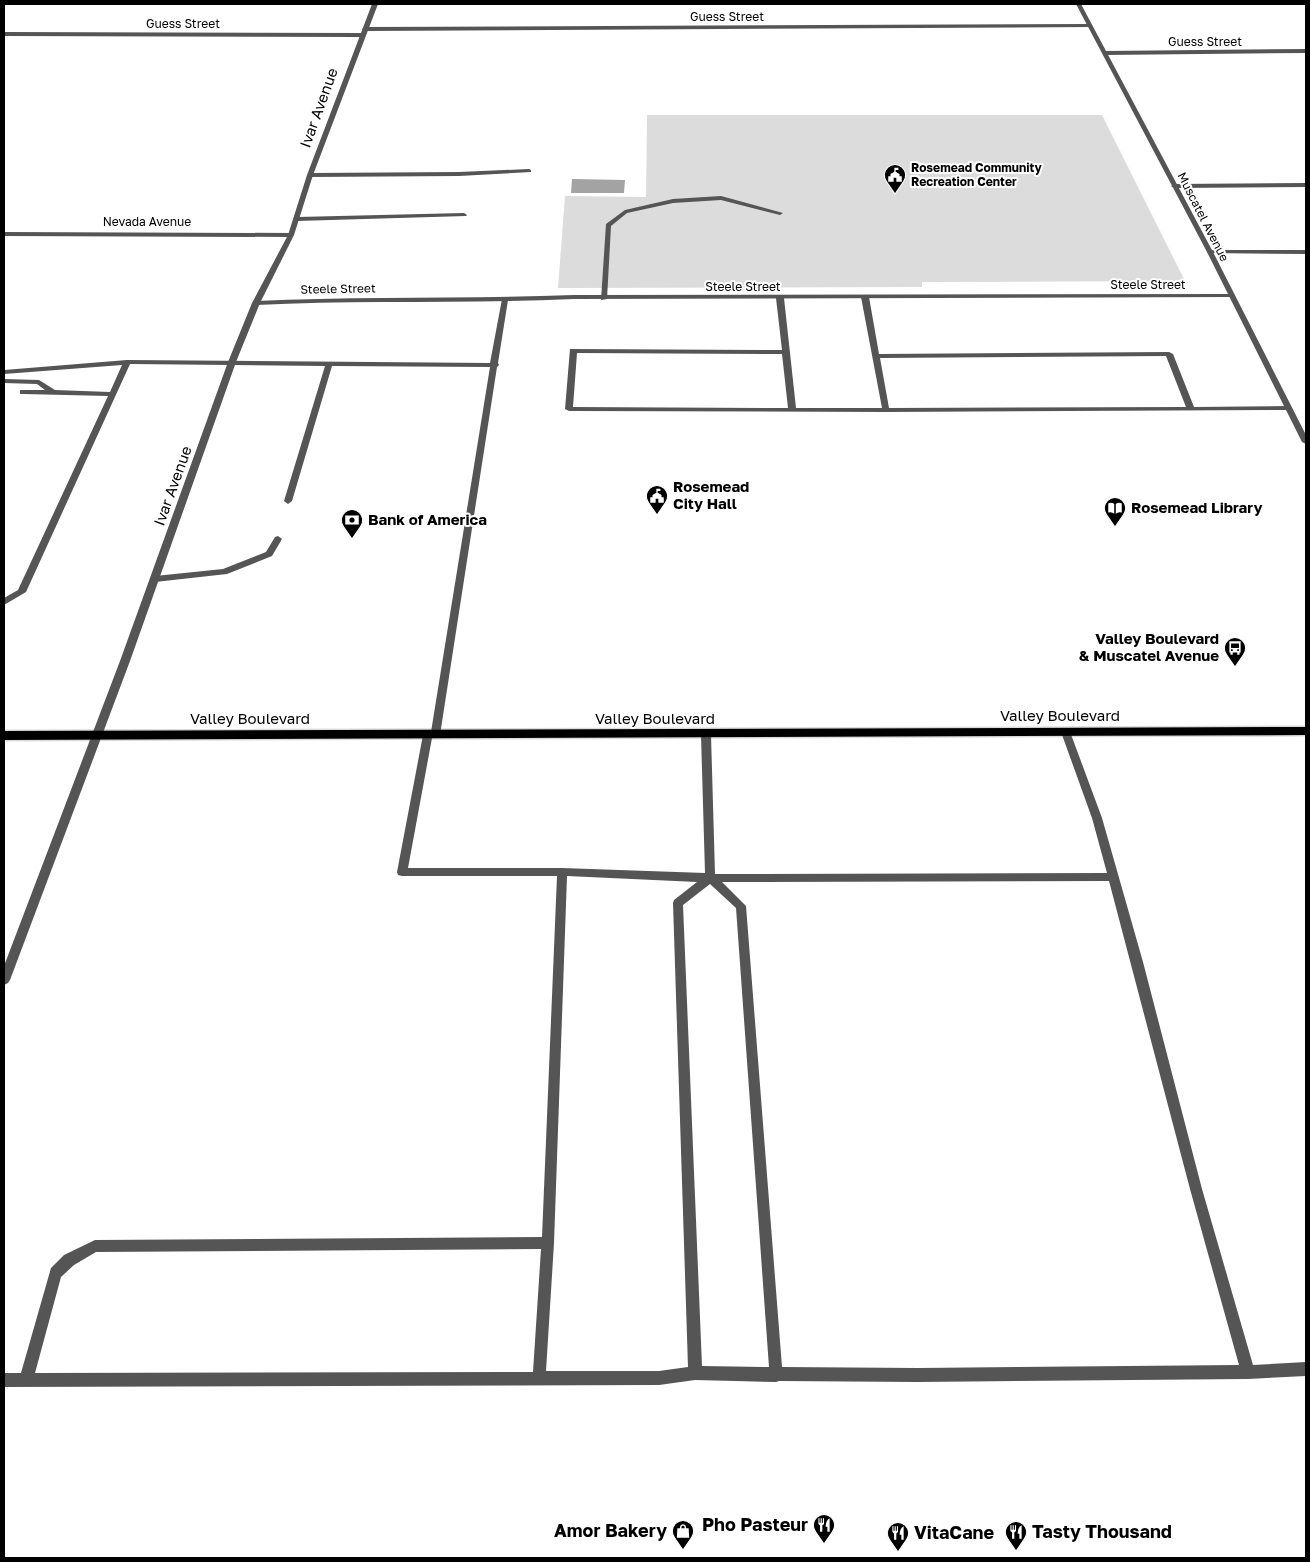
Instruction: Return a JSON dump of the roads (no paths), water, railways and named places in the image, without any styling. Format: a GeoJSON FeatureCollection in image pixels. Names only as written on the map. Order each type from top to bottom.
{"type":"FeatureCollection","features":[{"type":"Feature","properties":{"kind":"main road","name":"Valley Boulevard"},"geometry":{"type":"LineString","coordinates":[[4,736],[706,735],[1306,731]]}},
{"type":"Feature","properties":{"kind":"street","name":"Ivar Avenue"},"geometry":{"type":"LineString","coordinates":[[4,980],[155,580],[232,362],[256,303],[291,235],[310,176],[375,4]]}},
{"type":"Feature","properties":{"kind":"street","name":"Muscatel Avenue"},"geometry":{"type":"LineString","coordinates":[[1078,4],[1210,252],[1230,296],[1305,439]]}},
{"type":"Feature","properties":{"kind":"street","name":"Guess Street"},"geometry":{"type":"LineString","coordinates":[[4,34],[1089,26]]}},
{"type":"Feature","properties":{"kind":"street","name":"Guess Street"},"geometry":{"type":"LineString","coordinates":[[1105,53],[1306,52]]}},
{"type":"Feature","properties":{"kind":"street"},"geometry":{"type":"LineString","coordinates":[[310,176],[529,171]]}},
{"type":"Feature","properties":{"kind":"street"},"geometry":{"type":"LineString","coordinates":[[1174,186],[1306,185]]}},
{"type":"Feature","properties":{"kind":"street"},"geometry":{"type":"LineString","coordinates":[[603,298],[608,225],[625,212],[673,201],[721,198],[780,213]]}},
{"type":"Feature","properties":{"kind":"street"},"geometry":{"type":"LineString","coordinates":[[297,219],[464,215]]}},
{"type":"Feature","properties":{"kind":"street","name":"Nevada Avenue"},"geometry":{"type":"LineString","coordinates":[[4,234],[291,235]]}},
{"type":"Feature","properties":{"kind":"street"},"geometry":{"type":"LineString","coordinates":[[1210,252],[1306,252]]}},
{"type":"Feature","properties":{"kind":"street","name":"Steele Street"},"geometry":{"type":"LineString","coordinates":[[256,303],[321,300],[504,300],[574,297],[1230,296]]}},
{"type":"Feature","properties":{"kind":"street"},"geometry":{"type":"LineString","coordinates":[[865,297],[886,410]]}},
{"type":"Feature","properties":{"kind":"street"},"geometry":{"type":"LineString","coordinates":[[780,298],[792,410]]}},
{"type":"Feature","properties":{"kind":"street"},"geometry":{"type":"LineString","coordinates":[[504,300],[495,365],[432,735],[402,872],[562,872],[710,878],[1113,877]]}},
{"type":"Feature","properties":{"kind":"street"},"geometry":{"type":"LineString","coordinates":[[786,352],[573,351],[569,409],[1288,408]]}},
{"type":"Feature","properties":{"kind":"street"},"geometry":{"type":"LineString","coordinates":[[875,356],[1169,354],[1191,409]]}},
{"type":"Feature","properties":{"kind":"street"},"geometry":{"type":"LineString","coordinates":[[4,372],[127,362],[495,365]]}},
{"type":"Feature","properties":{"kind":"street"},"geometry":{"type":"LineString","coordinates":[[4,602],[22,592],[127,362]]}},
{"type":"Feature","properties":{"kind":"street"},"geometry":{"type":"LineString","coordinates":[[288,501],[329,364]]}},
{"type":"Feature","properties":{"kind":"street"},"geometry":{"type":"LineString","coordinates":[[4,381],[39,382],[54,393]]}},
{"type":"Feature","properties":{"kind":"street"},"geometry":{"type":"LineString","coordinates":[[23,392],[112,394]]}},
{"type":"Feature","properties":{"kind":"street"},"geometry":{"type":"LineString","coordinates":[[155,580],[224,572],[269,554],[278,539]]}},
{"type":"Feature","properties":{"kind":"street"},"geometry":{"type":"LineString","coordinates":[[1066,732],[1097,818],[1199,1198],[1248,1372]]}},
{"type":"Feature","properties":{"kind":"street"},"geometry":{"type":"LineString","coordinates":[[706,735],[710,878],[741,906],[776,1375]]}},
{"type":"Feature","properties":{"kind":"street"},"geometry":{"type":"LineString","coordinates":[[539,1378],[548,1243],[562,872]]}},
{"type":"Feature","properties":{"kind":"street"},"geometry":{"type":"LineString","coordinates":[[696,1374],[678,903],[710,878]]}},
{"type":"Feature","properties":{"kind":"street"},"geometry":{"type":"LineString","coordinates":[[26,1379],[56,1273],[69,1260],[95,1246],[548,1243]]}},
{"type":"Feature","properties":{"kind":"street"},"geometry":{"type":"LineString","coordinates":[[4,1380],[659,1378],[696,1374],[1248,1372],[1306,1369]]}},
{"type":"Feature","properties":{"kind":"place","name":"Rosemead Community Recreation Center"},"geometry":{"type":"Point","coordinates":[895,194]}},
{"type":"Feature","properties":{"kind":"place","name":"Rosemead City Hall"},"geometry":{"type":"Point","coordinates":[657,515]}},
{"type":"Feature","properties":{"kind":"place","name":"Rosemead Library"},"geometry":{"type":"Point","coordinates":[1115,527]}},
{"type":"Feature","properties":{"kind":"place","name":"Bank of America"},"geometry":{"type":"Point","coordinates":[352,539]}},
{"type":"Feature","properties":{"kind":"place","name":"Valley Boulevard & Muscatel Avenue"},"geometry":{"type":"Point","coordinates":[1235,667]}},
{"type":"Feature","properties":{"kind":"place","name":"Pho Pasteur"},"geometry":{"type":"Point","coordinates":[824,1544]}},
{"type":"Feature","properties":{"kind":"place","name":"Amor Bakery"},"geometry":{"type":"Point","coordinates":[683,1550]}},
{"type":"Feature","properties":{"kind":"place","name":"Tasty Thousand"},"geometry":{"type":"Point","coordinates":[1016,1551]}},
{"type":"Feature","properties":{"kind":"place","name":"VitaCane"},"geometry":{"type":"Point","coordinates":[898,1552]}}]}
